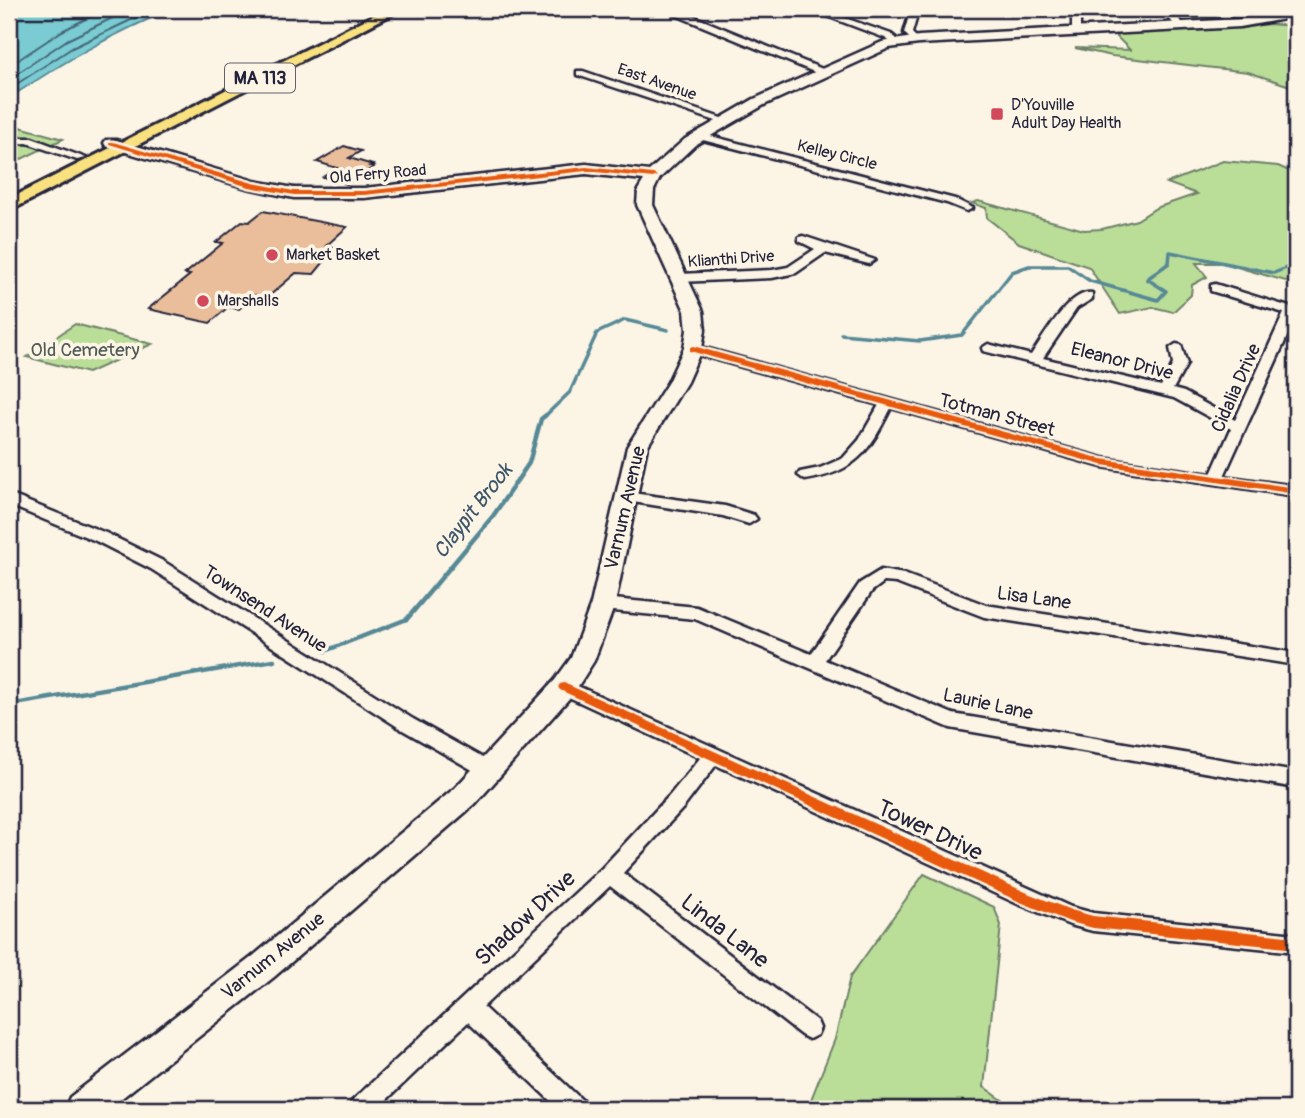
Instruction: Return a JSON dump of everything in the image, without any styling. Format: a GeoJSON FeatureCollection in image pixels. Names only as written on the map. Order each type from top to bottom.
{"type":"FeatureCollection","features":[{"type":"Feature","properties":{"kind":"main road","name":"MA 113"},"geometry":{"type":"LineString","coordinates":[[9,206],[118,144],[380,9]]}},
{"type":"Feature","properties":{"kind":"main road","name":"MA 113"},"geometry":{"type":"LineString","coordinates":[[9,194],[396,9]]}},
{"type":"Feature","properties":{"kind":"main road"},"geometry":{"type":"LineString","coordinates":[[653,176],[674,154],[725,121],[822,72],[898,43],[1250,22],[1293,12]]}},
{"type":"Feature","properties":{"kind":"main road","name":"Old Ferry Road"},"geometry":{"type":"LineString","coordinates":[[118,144],[252,185],[294,193],[364,193],[586,169],[653,176]]}},
{"type":"Feature","properties":{"kind":"main road","name":"Varnum Avenue"},"geometry":{"type":"LineString","coordinates":[[82,1109],[262,967],[465,796],[564,687],[582,661],[603,604],[636,447],[694,349],[696,319],[645,205],[646,190],[653,176]]}},
{"type":"Feature","properties":{"kind":"street"},"geometry":{"type":"LineString","coordinates":[[812,9],[888,36],[898,43]]}},
{"type":"Feature","properties":{"kind":"street"},"geometry":{"type":"LineString","coordinates":[[915,9],[908,33],[915,40]]}},
{"type":"Feature","properties":{"kind":"street"},"geometry":{"type":"LineString","coordinates":[[1076,9],[1076,31]]}},
{"type":"Feature","properties":{"kind":"street"},"geometry":{"type":"LineString","coordinates":[[1164,9],[1168,16],[1181,26]]}},
{"type":"Feature","properties":{"kind":"street"},"geometry":{"type":"LineString","coordinates":[[1278,9],[1293,12]]}},
{"type":"Feature","properties":{"kind":"street"},"geometry":{"type":"LineString","coordinates":[[676,12],[822,72]]}},
{"type":"Feature","properties":{"kind":"street","name":"East Avenue"},"geometry":{"type":"LineString","coordinates":[[580,73],[725,121]]}},
{"type":"Feature","properties":{"kind":"street"},"geometry":{"type":"LineString","coordinates":[[9,134],[23,133],[28,136],[28,140]]}},
{"type":"Feature","properties":{"kind":"street","name":"Kelley Circle"},"geometry":{"type":"LineString","coordinates":[[699,136],[951,201],[967,208]]}},
{"type":"Feature","properties":{"kind":"street"},"geometry":{"type":"LineString","coordinates":[[9,141],[28,140],[81,158]]}},
{"type":"Feature","properties":{"kind":"street"},"geometry":{"type":"LineString","coordinates":[[803,239],[821,250],[869,260]]}},
{"type":"Feature","properties":{"kind":"street","name":"Klianthi Drive"},"geometry":{"type":"LineString","coordinates":[[679,278],[772,274],[792,270],[821,250]]}},
{"type":"Feature","properties":{"kind":"street"},"geometry":{"type":"LineString","coordinates":[[1215,288],[1294,313]]}},
{"type":"Feature","properties":{"kind":"street"},"geometry":{"type":"LineString","coordinates":[[1035,359],[1073,305],[1088,296]]}},
{"type":"Feature","properties":{"kind":"street","name":"Cidalia Drive"},"geometry":{"type":"LineString","coordinates":[[1215,480],[1294,313]]}},
{"type":"Feature","properties":{"kind":"street","name":"Eleanor Drive"},"geometry":{"type":"LineString","coordinates":[[988,348],[1165,391],[1206,408],[1239,428]]}},
{"type":"Feature","properties":{"kind":"street"},"geometry":{"type":"LineString","coordinates":[[1165,391],[1180,364],[1176,348]]}},
{"type":"Feature","properties":{"kind":"street","name":"Totman Street"},"geometry":{"type":"LineString","coordinates":[[694,349],[1102,462],[1296,491]]}},
{"type":"Feature","properties":{"kind":"street"},"geometry":{"type":"LineString","coordinates":[[805,475],[827,473],[846,465],[873,429],[887,402]]}},
{"type":"Feature","properties":{"kind":"street"},"geometry":{"type":"LineString","coordinates":[[625,497],[725,511],[749,519]]}},
{"type":"Feature","properties":{"kind":"street","name":"Townsend Avenue"},"geometry":{"type":"LineString","coordinates":[[9,499],[101,537],[157,565],[407,724],[490,771]]}},
{"type":"Feature","properties":{"kind":"street","name":"Lisa Lane"},"geometry":{"type":"LineString","coordinates":[[814,663],[866,587],[881,576],[898,578],[984,611],[1296,659]]}},
{"type":"Feature","properties":{"kind":"street","name":"Laurie Lane"},"geometry":{"type":"LineString","coordinates":[[603,604],[697,613],[950,721],[1296,780]]}},
{"type":"Feature","properties":{"kind":"street","name":"Tower Drive"},"geometry":{"type":"LineString","coordinates":[[564,687],[1025,898],[1070,916],[1093,922],[1296,943]]}},
{"type":"Feature","properties":{"kind":"street","name":"Shadow Drive"},"geometry":{"type":"LineString","coordinates":[[360,1109],[609,874],[677,802],[714,754]]}},
{"type":"Feature","properties":{"kind":"street","name":"Linda Lane"},"geometry":{"type":"LineString","coordinates":[[609,874],[809,1028]]}},
{"type":"Feature","properties":{"kind":"street"},"geometry":{"type":"LineString","coordinates":[[467,1006],[576,1109]]}},
{"type":"Feature","properties":{"kind":"green space"},"geometry":{"type":"Polygon","coordinates":[[[1269,24],[1293,26],[1296,31],[1296,88],[1248,72],[1112,56],[1075,48],[1130,50],[1113,33],[1204,30],[1269,24]]]}},
{"type":"Feature","properties":{"kind":"green space"},"geometry":{"type":"Polygon","coordinates":[[[9,124],[63,139],[9,165],[9,124]]]}},
{"type":"Feature","properties":{"kind":"green space"},"geometry":{"type":"Polygon","coordinates":[[[1223,161],[1278,166],[1296,174],[1296,284],[1223,263],[1196,263],[1207,277],[1192,285],[1191,295],[1173,312],[1153,307],[1120,314],[1089,267],[1019,243],[987,218],[986,208],[972,203],[978,201],[1084,230],[1102,229],[1137,220],[1156,208],[1197,194],[1167,183],[1223,161]]]}},
{"type":"Feature","properties":{"kind":"green space","name":"Old Cemetery"},"geometry":{"type":"Polygon","coordinates":[[[75,324],[152,344],[88,373],[27,357],[75,324]]]}},
{"type":"Feature","properties":{"kind":"green space"},"geometry":{"type":"Polygon","coordinates":[[[924,874],[994,907],[1001,925],[984,1087],[1015,1109],[804,1109],[810,1102],[835,1039],[850,977],[924,874]]]}},
{"type":"Feature","properties":{"kind":"water"},"geometry":{"type":"Polygon","coordinates":[[[9,9],[173,9],[89,49],[9,98],[9,9]]]}},
{"type":"Feature","properties":{"kind":"building"},"geometry":{"type":"Polygon","coordinates":[[[344,146],[361,151],[349,158],[374,167],[347,184],[323,177],[337,168],[317,162],[344,146]]]}},
{"type":"Feature","properties":{"kind":"building","name":"Market Basket"},"geometry":{"type":"Polygon","coordinates":[[[263,211],[347,227],[327,245],[342,250],[323,263],[314,274],[296,273],[268,297],[255,295],[239,309],[228,307],[210,323],[148,309],[190,275],[185,274],[223,243],[216,242],[242,221],[249,222],[263,211]]]}},
{"type":"Feature","properties":{"kind":"waterway","name":"Claypit Brook"},"geometry":{"type":"LineString","coordinates":[[841,334],[920,341],[962,335],[1012,272],[1029,266],[1068,266],[1090,281],[1158,300],[1166,291],[1147,279],[1169,263],[1170,252],[1274,273],[1296,264]]}},
{"type":"Feature","properties":{"kind":"waterway","name":"Claypit Brook"},"geometry":{"type":"LineString","coordinates":[[544,417],[570,392],[597,333],[625,320],[668,330]]}},
{"type":"Feature","properties":{"kind":"waterway","name":"Claypit Brook"},"geometry":{"type":"LineString","coordinates":[[325,651],[407,619],[493,516],[529,463],[541,419],[546,415]]}},
{"type":"Feature","properties":{"kind":"waterway","name":"Claypit Brook"},"geometry":{"type":"LineString","coordinates":[[9,705],[274,660]]}},
{"type":"Feature","properties":{"kind":"cycle path"},"geometry":{"type":"LineString","coordinates":[[111,143],[252,185],[294,193],[364,193],[586,169],[653,176]]}},
{"type":"Feature","properties":{"kind":"cycle path"},"geometry":{"type":"LineString","coordinates":[[693,349],[1102,462],[1296,491]]}},
{"type":"Feature","properties":{"kind":"cycle path"},"geometry":{"type":"LineString","coordinates":[[564,687],[1025,898],[1070,916],[1093,922],[1296,943]]}},
{"type":"Feature","properties":{"kind":"place","name":"D'Youville Adult Day Health"},"geometry":{"type":"Point","coordinates":[997,114]}},
{"type":"Feature","properties":{"kind":"place","name":"Market Basket"},"geometry":{"type":"Point","coordinates":[272,255]}},
{"type":"Feature","properties":{"kind":"place","name":"Marshalls"},"geometry":{"type":"Point","coordinates":[203,301]}}]}
